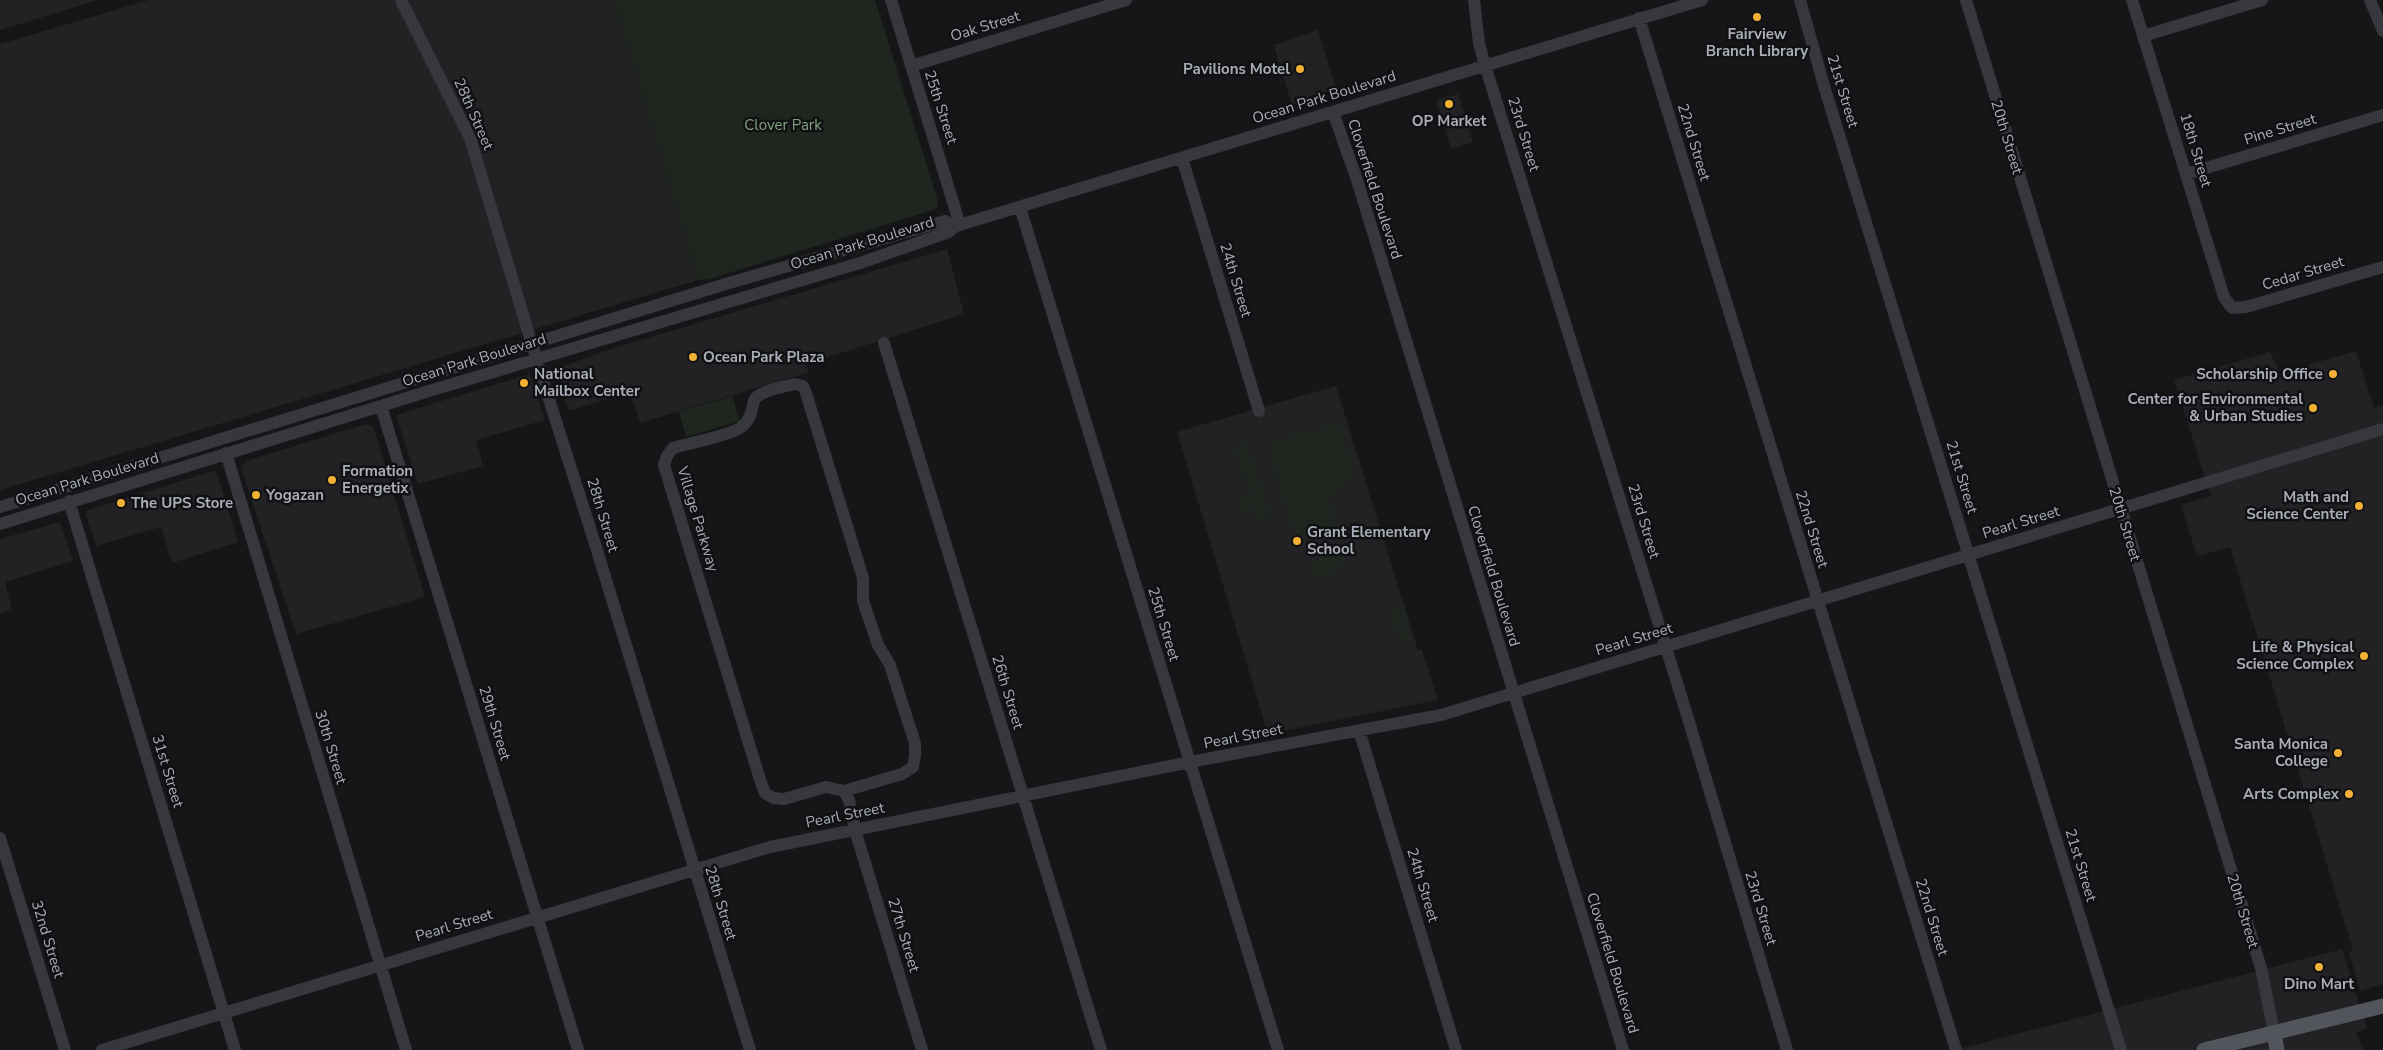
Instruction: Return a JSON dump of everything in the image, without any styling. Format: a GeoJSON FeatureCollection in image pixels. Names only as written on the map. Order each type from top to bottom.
{"type":"FeatureCollection","features":[{"type":"Feature","properties":{"kind":"main road"},"geometry":{"type":"LineString","coordinates":[[2204,1050],[2383,1006]]}},
{"type":"Feature","properties":{"kind":"main road","name":"20th Street"},"geometry":{"type":"LineString","coordinates":[[2274,1033],[2277,1050]]}},
{"type":"Feature","properties":{"kind":"street","name":"28th Street"},"geometry":{"type":"LineString","coordinates":[[401,0],[470,138],[536,359],[596,547],[750,1050]]}},
{"type":"Feature","properties":{"kind":"street","name":"25th Street"},"geometry":{"type":"LineString","coordinates":[[891,0],[958,225]]}},
{"type":"Feature","properties":{"kind":"street","name":"Oak Street"},"geometry":{"type":"LineString","coordinates":[[911,66],[1126,0]]}},
{"type":"Feature","properties":{"kind":"street","name":"23rd Street"},"geometry":{"type":"LineString","coordinates":[[1474,0],[1479,43],[1485,65],[1787,1050]]}},
{"type":"Feature","properties":{"kind":"street","name":"Ocean Park Boulevard"},"geometry":{"type":"LineString","coordinates":[[0,524],[226,453],[860,262],[949,232],[958,225],[1702,0]]}},
{"type":"Feature","properties":{"kind":"street","name":"21st Street"},"geometry":{"type":"LineString","coordinates":[[1800,0],[1824,86],[2121,1050]]}},
{"type":"Feature","properties":{"kind":"street","name":"20th Street"},"geometry":{"type":"LineString","coordinates":[[1966,0],[2261,968],[2274,1033]]}},
{"type":"Feature","properties":{"kind":"street","name":"18th Street"},"geometry":{"type":"LineString","coordinates":[[2132,0],[2224,297],[2232,308]]}},
{"type":"Feature","properties":{"kind":"street"},"geometry":{"type":"LineString","coordinates":[[2143,36],[2262,0]]}},
{"type":"Feature","properties":{"kind":"street"},"geometry":{"type":"LineString","coordinates":[[2370,0],[2383,31]]}},
{"type":"Feature","properties":{"kind":"street","name":"22nd Street"},"geometry":{"type":"LineString","coordinates":[[1639,18],[1956,1050]]}},
{"type":"Feature","properties":{"kind":"street","name":"Cloverfield Boulevard"},"geometry":{"type":"LineString","coordinates":[[1333,112],[1357,180],[1623,1050]]}},
{"type":"Feature","properties":{"kind":"street","name":"Pine Street"},"geometry":{"type":"LineString","coordinates":[[2186,174],[2383,115]]}},
{"type":"Feature","properties":{"kind":"street","name":"24th Street"},"geometry":{"type":"LineString","coordinates":[[1182,158],[1259,411]]}},
{"type":"Feature","properties":{"kind":"street","name":"25th Street"},"geometry":{"type":"LineString","coordinates":[[1020,207],[1278,1050]]}},
{"type":"Feature","properties":{"kind":"street","name":"Ocean Park Boulevard"},"geometry":{"type":"LineString","coordinates":[[0,507],[729,284],[945,221],[958,225]]}},
{"type":"Feature","properties":{"kind":"street","name":"Cedar Street"},"geometry":{"type":"LineString","coordinates":[[2232,308],[2246,308],[2383,266]]}},
{"type":"Feature","properties":{"kind":"street","name":"26th Street"},"geometry":{"type":"LineString","coordinates":[[884,343],[1101,1050]]}},
{"type":"Feature","properties":{"kind":"street","name":"Village Parkway"},"geometry":{"type":"LineString","coordinates":[[795,384],[803,386],[806,394],[863,578],[863,601],[878,645],[890,665],[914,743],[913,767],[902,774],[844,791],[826,787],[784,799],[773,798],[765,793],[664,465],[666,456],[673,448],[737,430],[748,422],[752,414],[753,400],[758,395],[795,384]]}},
{"type":"Feature","properties":{"kind":"street","name":"29th Street"},"geometry":{"type":"LineString","coordinates":[[381,406],[578,1050]]}},
{"type":"Feature","properties":{"kind":"street","name":"Pearl Street"},"geometry":{"type":"LineString","coordinates":[[102,1050],[770,847],[1190,762],[1441,715],[2383,429]]}},
{"type":"Feature","properties":{"kind":"street","name":"30th Street"},"geometry":{"type":"LineString","coordinates":[[226,453],[406,1050]]}},
{"type":"Feature","properties":{"kind":"street","name":"31st Street"},"geometry":{"type":"LineString","coordinates":[[69,501],[235,1050]]}},
{"type":"Feature","properties":{"kind":"street","name":"24th Street"},"geometry":{"type":"LineString","coordinates":[[1359,730],[1456,1050]]}},
{"type":"Feature","properties":{"kind":"street","name":"27th Street"},"geometry":{"type":"LineString","coordinates":[[844,791],[849,800],[855,830],[922,1050]]}},
{"type":"Feature","properties":{"kind":"street","name":"32nd Street"},"geometry":{"type":"LineString","coordinates":[[0,838],[64,1050]]}},
{"type":"Feature","properties":{"kind":"shaded area"},"geometry":{"type":"Polygon","coordinates":[[[0,0],[98,0],[0,30],[0,0]]]}},
{"type":"Feature","properties":{"kind":"shaded area"},"geometry":{"type":"Polygon","coordinates":[[[149,0],[614,0],[698,280],[0,490],[0,44],[149,0]]]}},
{"type":"Feature","properties":{"kind":"shaded area"},"geometry":{"type":"Polygon","coordinates":[[[1318,30],[1337,91],[1292,105],[1274,45],[1318,30]]]}},
{"type":"Feature","properties":{"kind":"shaded area"},"geometry":{"type":"Polygon","coordinates":[[[1458,94],[1473,142],[1451,149],[1436,100],[1458,94]]]}},
{"type":"Feature","properties":{"kind":"shaded area"},"geometry":{"type":"Polygon","coordinates":[[[947,249],[964,314],[806,364],[809,372],[640,423],[630,392],[569,411],[555,369],[617,347],[947,249]]]}},
{"type":"Feature","properties":{"kind":"shaded area","name":"Santa Monica College"},"geometry":{"type":"Polygon","coordinates":[[[2356,351],[2374,408],[2383,405],[2383,984],[2360,991],[2349,952],[2353,950],[2230,547],[2197,556],[2181,505],[2211,496],[2174,380],[2270,352],[2280,373],[2356,351]]]}},
{"type":"Feature","properties":{"kind":"shaded area"},"geometry":{"type":"Polygon","coordinates":[[[530,374],[545,420],[476,440],[483,466],[418,484],[396,415],[530,374]]]}},
{"type":"Feature","properties":{"kind":"shaded area","name":"Grant Elementary School"},"geometry":{"type":"Polygon","coordinates":[[[1336,386],[1418,650],[1422,650],[1438,700],[1268,734],[1177,432],[1336,386]]]}},
{"type":"Feature","properties":{"kind":"shaded area"},"geometry":{"type":"Polygon","coordinates":[[[366,424],[373,426],[425,597],[296,634],[241,468],[246,461],[366,424]]]}},
{"type":"Feature","properties":{"kind":"shaded area"},"geometry":{"type":"Polygon","coordinates":[[[213,471],[217,473],[238,542],[172,563],[161,527],[96,546],[85,511],[213,471]]]}},
{"type":"Feature","properties":{"kind":"shaded area"},"geometry":{"type":"Polygon","coordinates":[[[60,522],[73,561],[5,582],[12,610],[0,614],[0,539],[60,522]]]}},
{"type":"Feature","properties":{"kind":"shaded area"},"geometry":{"type":"Polygon","coordinates":[[[2342,949],[2367,1028],[2356,1033],[2364,1050],[1955,1050],[2342,949]]]}},
{"type":"Feature","properties":{"kind":"green space","name":"Clover Park"},"geometry":{"type":"Polygon","coordinates":[[[614,0],[875,0],[938,201],[937,207],[933,210],[709,279],[698,280],[614,0]]]}},
{"type":"Feature","properties":{"kind":"green space"},"geometry":{"type":"Polygon","coordinates":[[[732,396],[740,421],[686,437],[679,412],[732,396]]]}},
{"type":"Feature","properties":{"kind":"green space"},"geometry":{"type":"Polygon","coordinates":[[[1336,423],[1341,426],[1354,478],[1336,490],[1332,496],[1331,505],[1335,523],[1334,527],[1296,538],[1268,449],[1271,442],[1336,423]]]}},
{"type":"Feature","properties":{"kind":"green space"},"geometry":{"type":"Polygon","coordinates":[[[1248,441],[1255,464],[1241,469],[1234,445],[1248,441]]]}},
{"type":"Feature","properties":{"kind":"green space"},"geometry":{"type":"Polygon","coordinates":[[[1256,465],[1263,488],[1249,492],[1242,469],[1256,465]]]}},
{"type":"Feature","properties":{"kind":"green space"},"geometry":{"type":"Polygon","coordinates":[[[1263,489],[1271,516],[1257,520],[1253,508],[1241,512],[1237,498],[1263,489]]]}},
{"type":"Feature","properties":{"kind":"green space"},"geometry":{"type":"Polygon","coordinates":[[[1338,547],[1343,566],[1336,568],[1334,573],[1312,580],[1309,569],[1323,552],[1338,547]]]}},
{"type":"Feature","properties":{"kind":"green space"},"geometry":{"type":"Polygon","coordinates":[[[1404,607],[1407,618],[1404,619],[1409,640],[1399,643],[1390,611],[1404,607]]]}},
{"type":"Feature","properties":{"kind":"place","name":"Fairview Branch Library"},"geometry":{"type":"Point","coordinates":[1757,17]}},
{"type":"Feature","properties":{"kind":"place","name":"Pavilions Motel"},"geometry":{"type":"Point","coordinates":[1300,69]}},
{"type":"Feature","properties":{"kind":"place","name":"OP Market"},"geometry":{"type":"Point","coordinates":[1449,104]}},
{"type":"Feature","properties":{"kind":"place","name":"Ocean Park Plaza"},"geometry":{"type":"Point","coordinates":[693,357]}},
{"type":"Feature","properties":{"kind":"place","name":"Scholarship Office"},"geometry":{"type":"Point","coordinates":[2333,374]}},
{"type":"Feature","properties":{"kind":"place","name":"National Mailbox Center"},"geometry":{"type":"Point","coordinates":[524,383]}},
{"type":"Feature","properties":{"kind":"place","name":"Center for Environmental & Urban Studies"},"geometry":{"type":"Point","coordinates":[2313,408]}},
{"type":"Feature","properties":{"kind":"place","name":"Formation Energetix"},"geometry":{"type":"Point","coordinates":[332,480]}},
{"type":"Feature","properties":{"kind":"place","name":"Yogazan"},"geometry":{"type":"Point","coordinates":[256,495]}},
{"type":"Feature","properties":{"kind":"place","name":"The UPS Store"},"geometry":{"type":"Point","coordinates":[121,503]}},
{"type":"Feature","properties":{"kind":"place","name":"Math and Science Center"},"geometry":{"type":"Point","coordinates":[2359,506]}},
{"type":"Feature","properties":{"kind":"place","name":"Grant Elementary School"},"geometry":{"type":"Point","coordinates":[1297,541]}},
{"type":"Feature","properties":{"kind":"place","name":"Life & Physical Science Complex"},"geometry":{"type":"Point","coordinates":[2364,656]}},
{"type":"Feature","properties":{"kind":"place","name":"Santa Monica College"},"geometry":{"type":"Point","coordinates":[2338,753]}},
{"type":"Feature","properties":{"kind":"place","name":"Arts Complex"},"geometry":{"type":"Point","coordinates":[2349,794]}},
{"type":"Feature","properties":{"kind":"place","name":"Dino Mart"},"geometry":{"type":"Point","coordinates":[2319,967]}}]}
